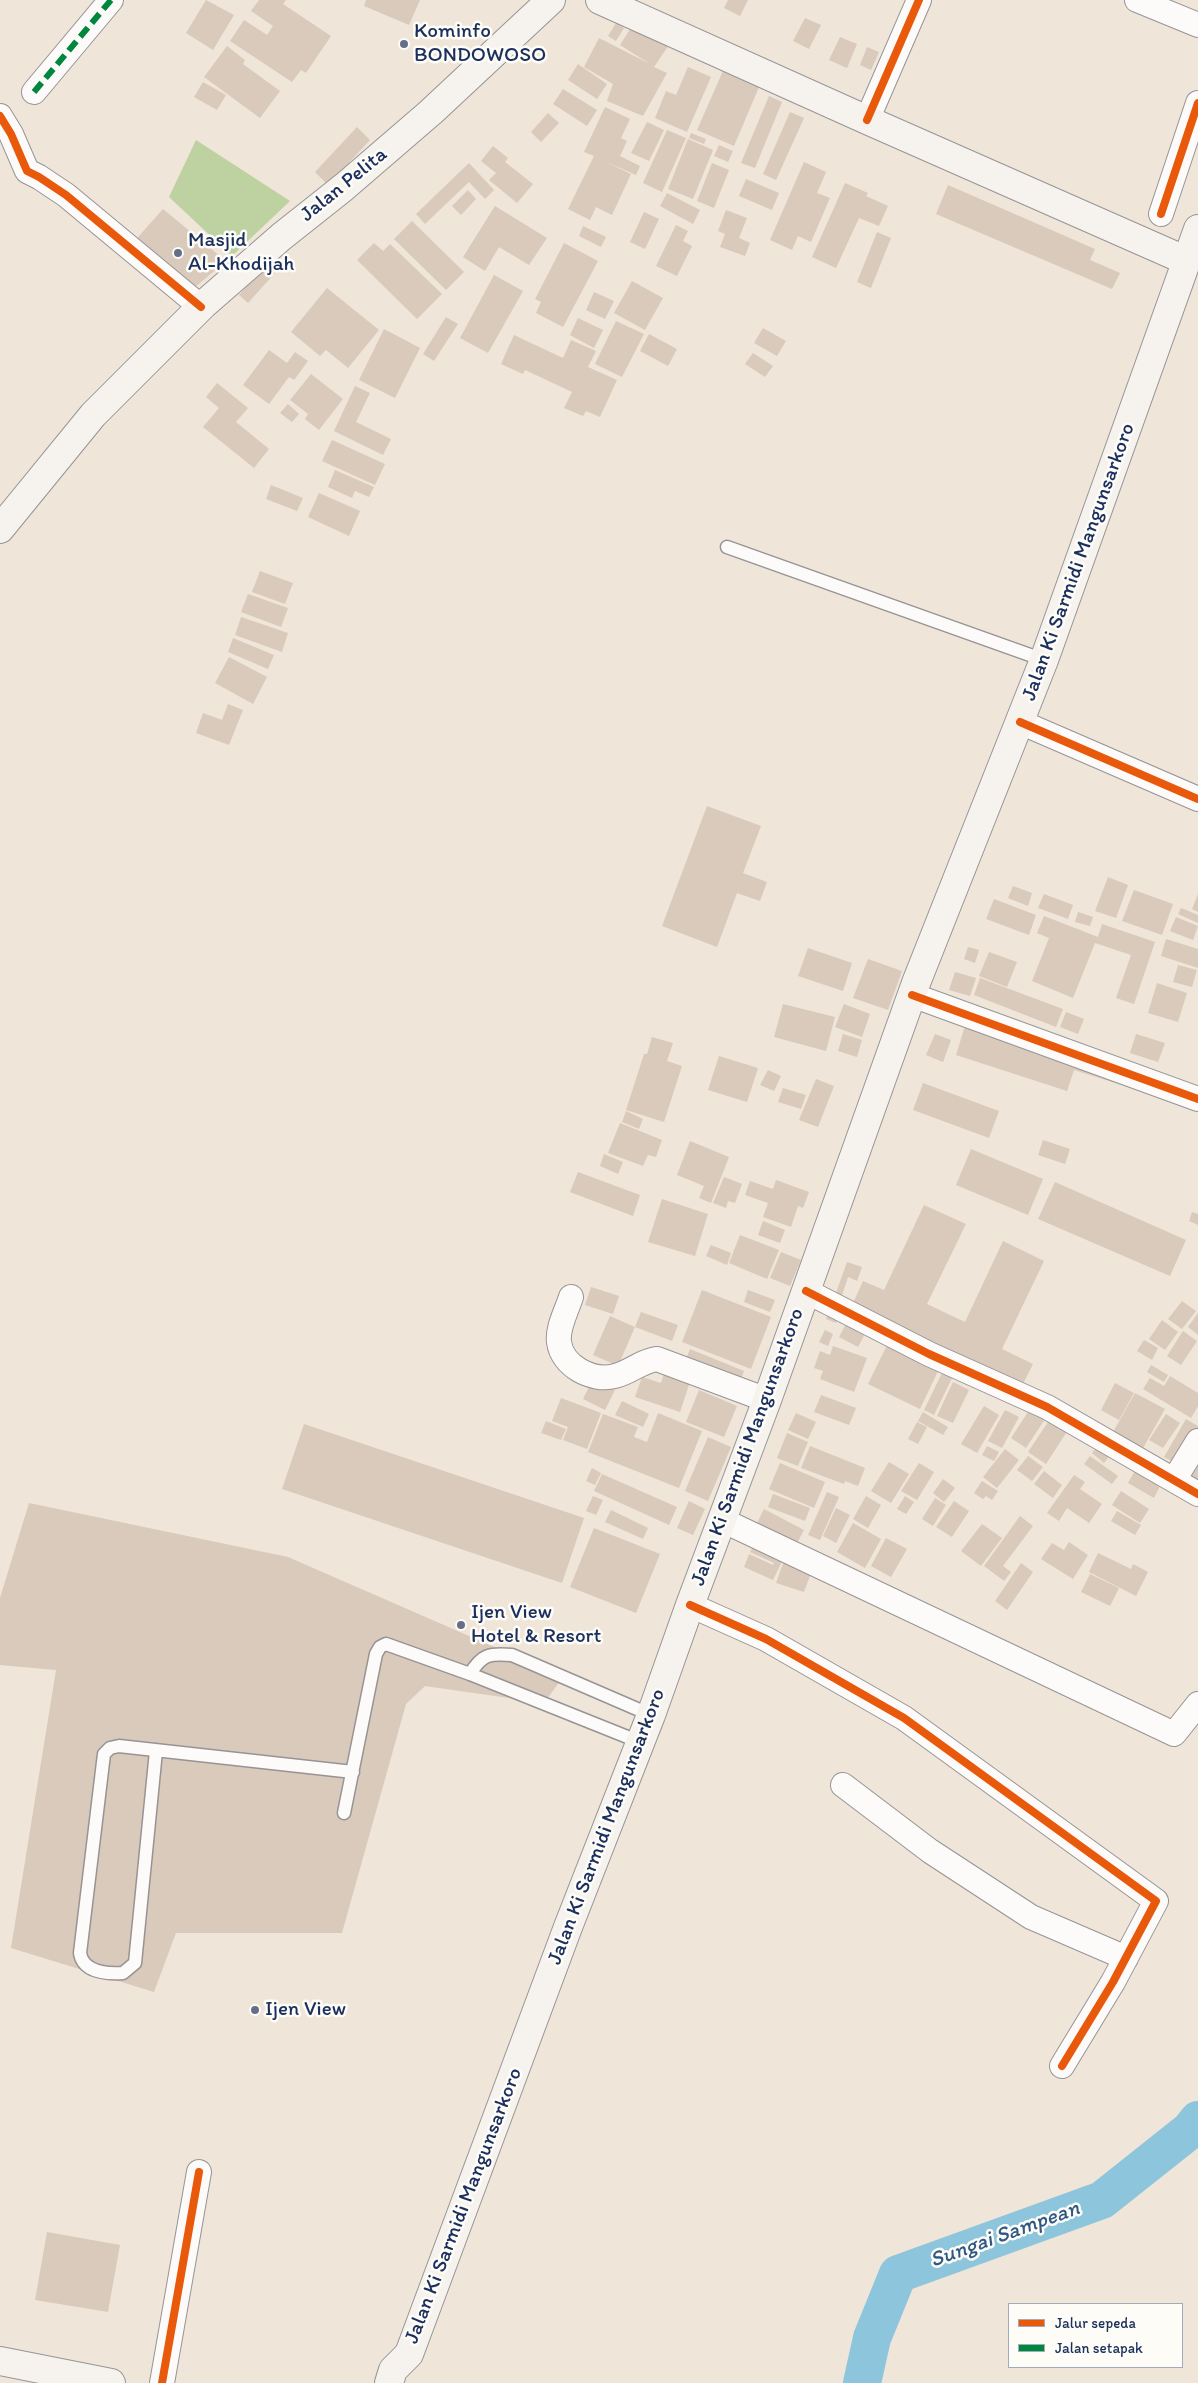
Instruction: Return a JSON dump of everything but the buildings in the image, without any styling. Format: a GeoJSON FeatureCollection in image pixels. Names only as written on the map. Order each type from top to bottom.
{"type":"FeatureCollection","features":[{"type":"Feature","properties":{"kind":"main road","name":"Jalan Pelita"},"geometry":{"type":"LineString","coordinates":[[0,529],[93,415],[201,307],[281,237],[344,187],[431,112],[551,0]]}},
{"type":"Feature","properties":{"kind":"main road"},"geometry":{"type":"LineString","coordinates":[[600,0],[1187,261]]}},
{"type":"Feature","properties":{"kind":"main road","name":"Jalan Ki Sarmidi Mangunsarkoro"},"geometry":{"type":"LineString","coordinates":[[389,2383],[393,2370],[409,2354],[572,1918],[651,1715],[767,1400],[912,995],[1044,660],[1198,229]]}},
{"type":"Feature","properties":{"kind":"main road","name":"Jalan Ki Sarmidi Mangunsarkoro"},"geometry":{"type":"LineString","coordinates":[[409,2354],[411,2376],[409,2383]]}},
{"type":"Feature","properties":{"kind":"main road"},"geometry":{"type":"LineString","coordinates":[[0,2361],[111,2383]]}},
{"type":"Feature","properties":{"kind":"street"},"geometry":{"type":"LineString","coordinates":[[34,92],[111,0]]}},
{"type":"Feature","properties":{"kind":"street"},"geometry":{"type":"LineString","coordinates":[[867,120],[919,0]]}},
{"type":"Feature","properties":{"kind":"street"},"geometry":{"type":"LineString","coordinates":[[1137,0],[1198,25]]}},
{"type":"Feature","properties":{"kind":"street"},"geometry":{"type":"LineString","coordinates":[[1161,214],[1198,103]]}},
{"type":"Feature","properties":{"kind":"street"},"geometry":{"type":"LineString","coordinates":[[0,116],[27,172],[40,176],[66,196],[201,307]]}},
{"type":"Feature","properties":{"kind":"street"},"geometry":{"type":"LineString","coordinates":[[1020,722],[1198,799]]}},
{"type":"Feature","properties":{"kind":"street"},"geometry":{"type":"LineString","coordinates":[[912,995],[1198,1099]]}},
{"type":"Feature","properties":{"kind":"street"},"geometry":{"type":"LineString","coordinates":[[806,1291],[929,1354],[1047,1407],[1198,1494]]}},
{"type":"Feature","properties":{"kind":"street"},"geometry":{"type":"LineString","coordinates":[[571,1297],[558,1340],[564,1356],[586,1374],[599,1377],[614,1376],[630,1370],[644,1360],[657,1358],[767,1400]]}},
{"type":"Feature","properties":{"kind":"street"},"geometry":{"type":"LineString","coordinates":[[1174,1480],[1198,1441]]}},
{"type":"Feature","properties":{"kind":"street"},"geometry":{"type":"LineString","coordinates":[[722,1520],[1174,1734],[1198,1704]]}},
{"type":"Feature","properties":{"kind":"street"},"geometry":{"type":"LineString","coordinates":[[690,1605],[766,1639],[904,1718],[1156,1901],[1126,1958],[1062,2066]]}},
{"type":"Feature","properties":{"kind":"street"},"geometry":{"type":"LineString","coordinates":[[843,1785],[930,1851],[1031,1917],[1126,1958]]}},
{"type":"Feature","properties":{"kind":"street"},"geometry":{"type":"LineString","coordinates":[[162,2383],[199,2172]]}},
{"type":"Feature","properties":{"kind":"lane"},"geometry":{"type":"LineString","coordinates":[[727,547],[1044,660]]}},
{"type":"Feature","properties":{"kind":"lane"},"geometry":{"type":"LineString","coordinates":[[344,1813],[376,1654],[380,1647],[386,1644],[470,1674],[640,1742]]}},
{"type":"Feature","properties":{"kind":"lane"},"geometry":{"type":"LineString","coordinates":[[470,1674],[477,1662],[487,1656],[496,1654],[512,1655],[651,1715]]}},
{"type":"Feature","properties":{"kind":"lane"},"geometry":{"type":"LineString","coordinates":[[156,1751],[135,1962],[123,1973],[88,1969],[82,1963],[80,1954],[104,1754],[110,1748],[119,1746],[352,1772]]}},
{"type":"Feature","properties":{"kind":"green space"},"geometry":{"type":"Polygon","coordinates":[[[196,140],[290,201],[232,256],[169,197],[196,140]]]}},
{"type":"Feature","properties":{"kind":"waterway","name":"Sungai Sampean"},"geometry":{"type":"LineString","coordinates":[[862,2383],[872,2338],[898,2274],[1102,2200],[1190,2130],[1198,2120]]}},
{"type":"Feature","properties":{"kind":"marked path"},"geometry":{"type":"LineString","coordinates":[[34,92],[111,0]]}},
{"type":"Feature","properties":{"kind":"cycle path"},"geometry":{"type":"LineString","coordinates":[[867,120],[919,0]]}},
{"type":"Feature","properties":{"kind":"cycle path"},"geometry":{"type":"LineString","coordinates":[[1161,214],[1198,103]]}},
{"type":"Feature","properties":{"kind":"cycle path"},"geometry":{"type":"LineString","coordinates":[[0,116],[11,134],[27,171],[66,195],[201,307]]}},
{"type":"Feature","properties":{"kind":"cycle path"},"geometry":{"type":"LineString","coordinates":[[1020,722],[1198,799]]}},
{"type":"Feature","properties":{"kind":"cycle path"},"geometry":{"type":"LineString","coordinates":[[912,995],[1198,1099]]}},
{"type":"Feature","properties":{"kind":"cycle path"},"geometry":{"type":"LineString","coordinates":[[806,1291],[929,1354],[1047,1407],[1198,1494]]}},
{"type":"Feature","properties":{"kind":"cycle path"},"geometry":{"type":"LineString","coordinates":[[690,1605],[766,1639],[904,1718],[1156,1901],[1113,1982],[1062,2066]]}},
{"type":"Feature","properties":{"kind":"cycle path"},"geometry":{"type":"LineString","coordinates":[[162,2383],[199,2172]]}},
{"type":"Feature","properties":{"kind":"place","name":"Kominfo BONDOWOSO"},"geometry":{"type":"Point","coordinates":[404,44]}},
{"type":"Feature","properties":{"kind":"place","name":"Masjid Al-Khodijah"},"geometry":{"type":"Point","coordinates":[178,253]}},
{"type":"Feature","properties":{"kind":"place","name":"Ijen View Hotel & Resort"},"geometry":{"type":"Point","coordinates":[461,1625]}},
{"type":"Feature","properties":{"kind":"place","name":"Ijen View"},"geometry":{"type":"Point","coordinates":[255,2010]}}]}
